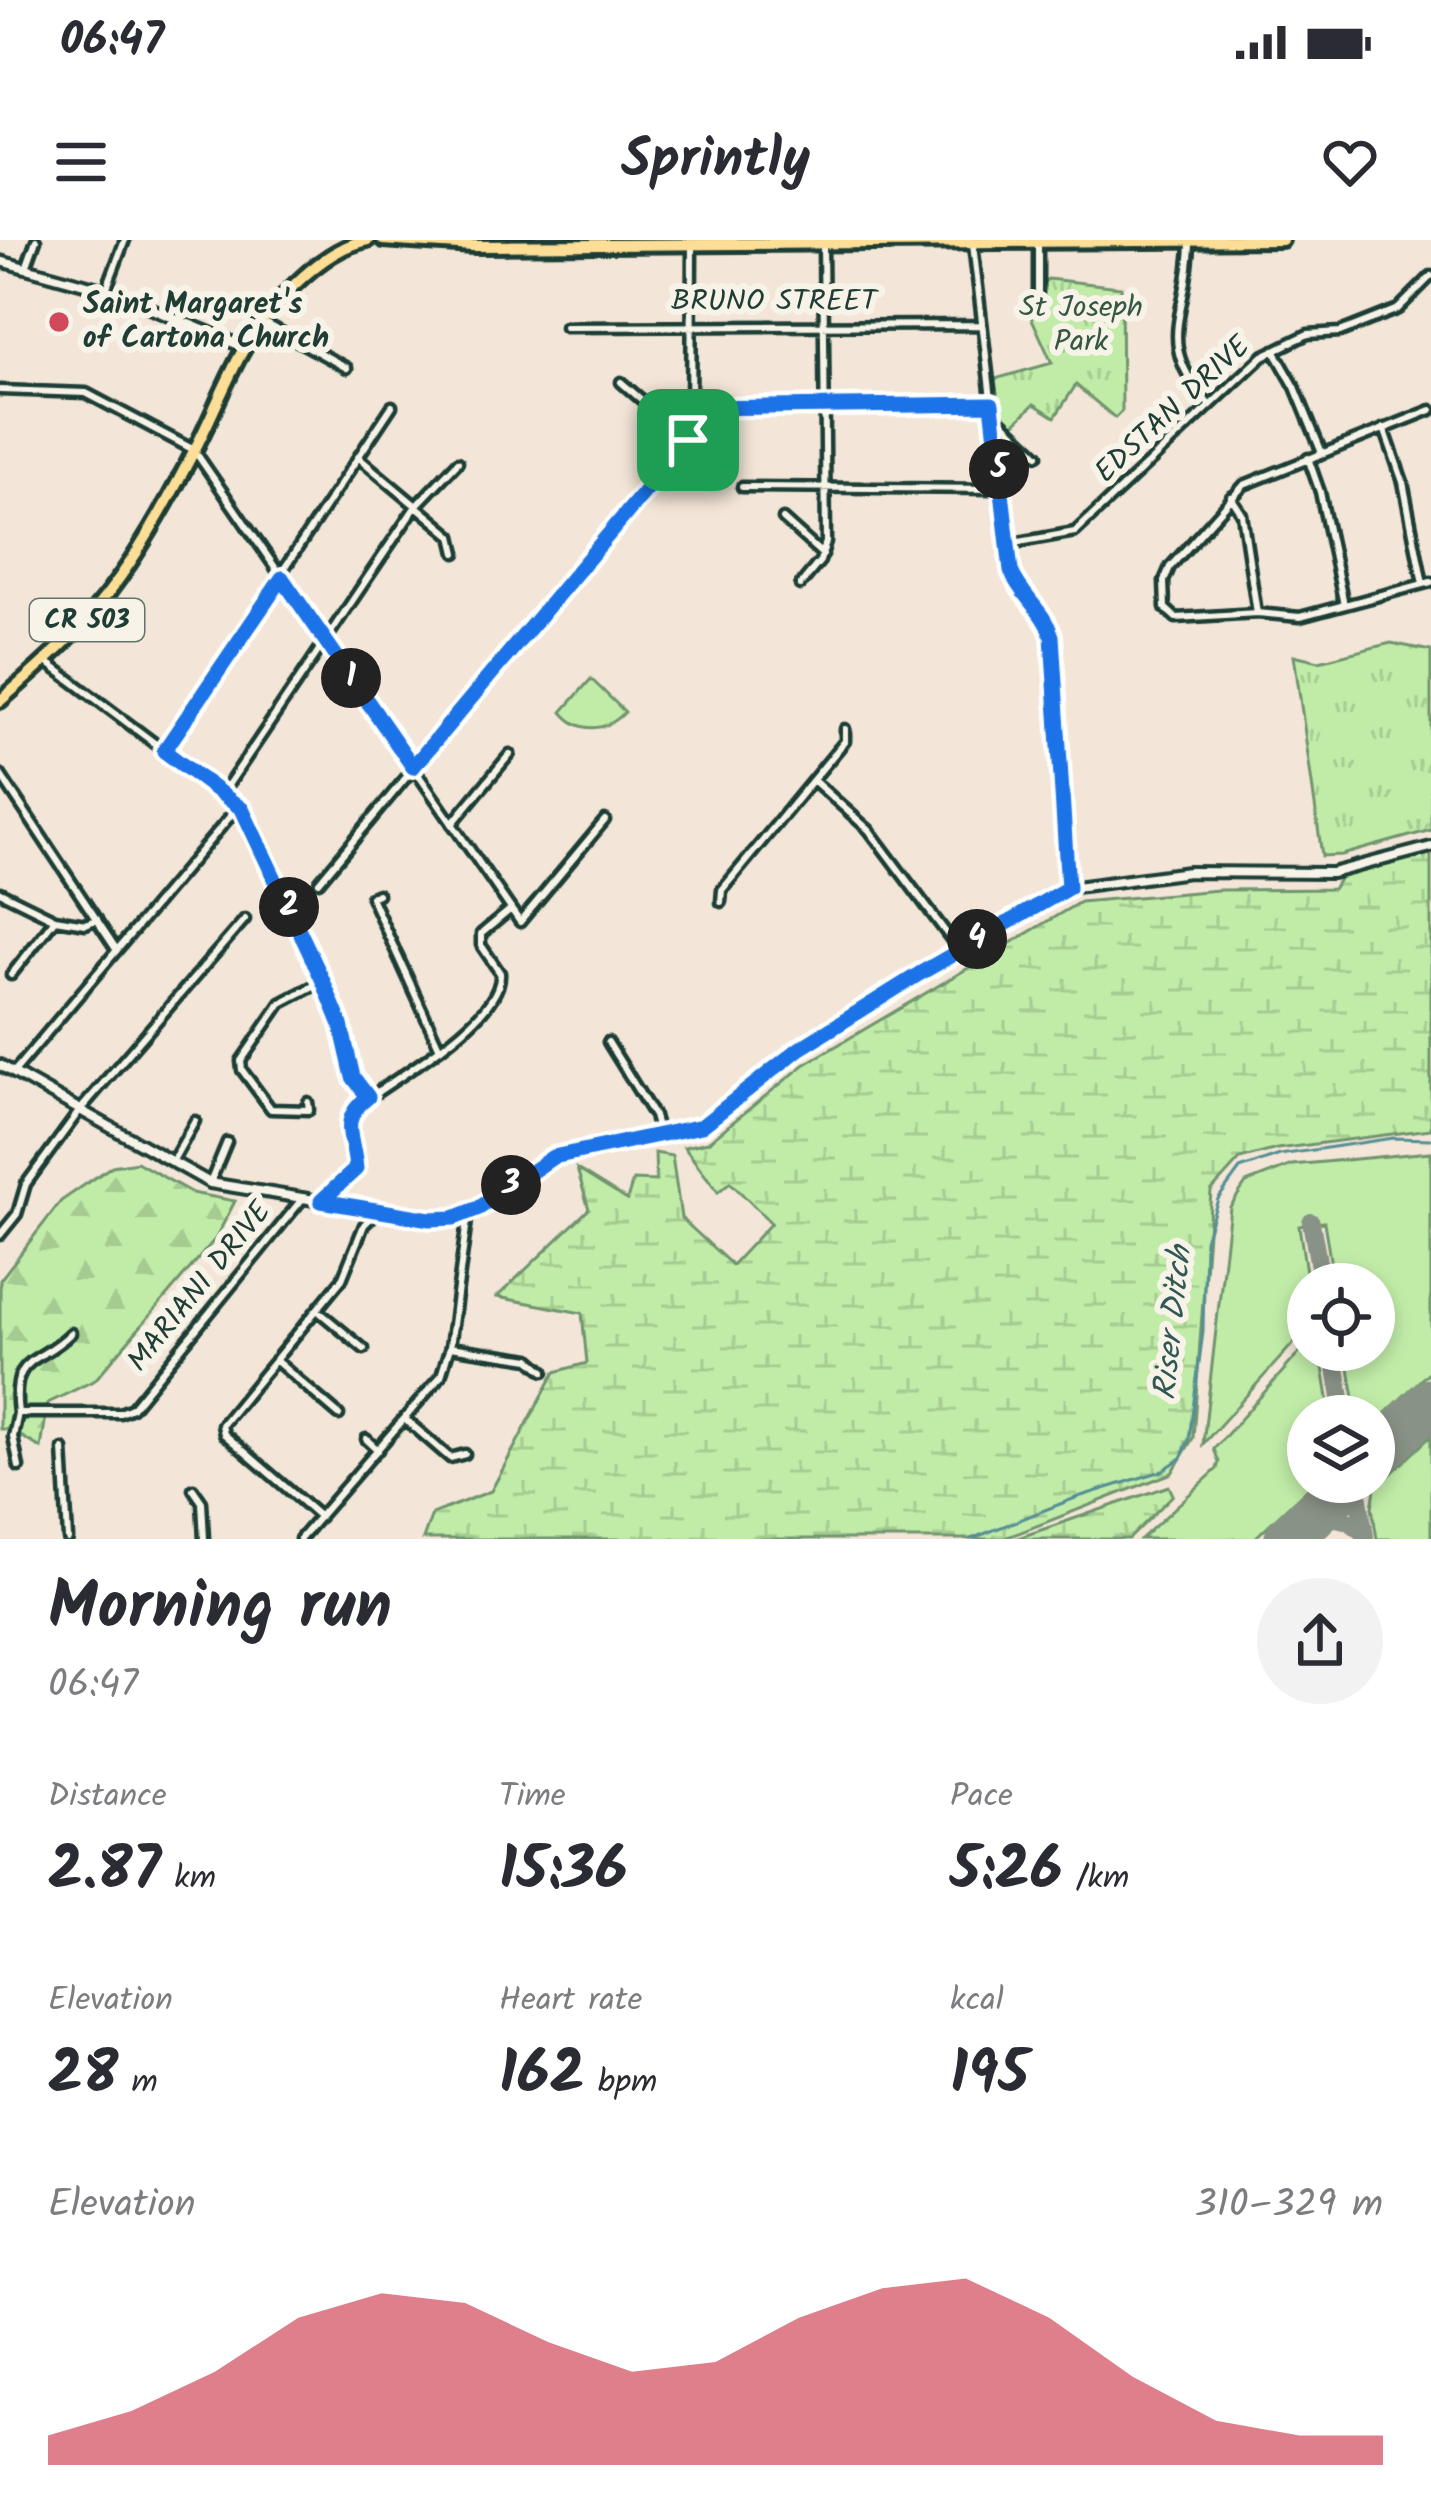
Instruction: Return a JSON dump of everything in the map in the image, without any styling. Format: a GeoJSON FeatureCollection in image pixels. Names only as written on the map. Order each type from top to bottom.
{"type":"FeatureCollection","features":[{"type":"Feature","properties":{"kind":"main road","name":"CR 503"},"geometry":{"type":"LineString","coordinates":[[0,701],[48,663],[122,574],[194,450],[244,347],[263,322],[314,266],[344,243],[368,240]]}},
{"type":"Feature","properties":{"kind":"main road"},"geometry":{"type":"LineString","coordinates":[[383,240],[422,244],[1282,240]]}},
{"type":"Feature","properties":{"kind":"street"},"geometry":{"type":"LineString","coordinates":[[26,268],[36,240]]}},
{"type":"Feature","properties":{"kind":"street"},"geometry":{"type":"LineString","coordinates":[[106,290],[124,240]]}},
{"type":"Feature","properties":{"kind":"street"},"geometry":{"type":"LineString","coordinates":[[973,241],[1015,581],[1046,620],[1052,636],[1068,888]]}},
{"type":"Feature","properties":{"kind":"street"},"geometry":{"type":"LineString","coordinates":[[1038,241],[1038,293]]}},
{"type":"Feature","properties":{"kind":"street"},"geometry":{"type":"LineString","coordinates":[[1190,241],[1190,275],[1176,325],[1176,350],[1189,381],[1210,406]]}},
{"type":"Feature","properties":{"kind":"street"},"geometry":{"type":"LineString","coordinates":[[800,585],[823,555],[823,242]]}},
{"type":"Feature","properties":{"kind":"street"},"geometry":{"type":"LineString","coordinates":[[319,882],[688,440],[693,408],[692,244]]}},
{"type":"Feature","properties":{"kind":"street"},"geometry":{"type":"LineString","coordinates":[[0,261],[106,290],[244,347]]}},
{"type":"Feature","properties":{"kind":"street","name":"EDSTAN DRIVE"},"geometry":{"type":"LineString","coordinates":[[1008,544],[1056,538],[1084,526],[1274,350],[1308,334],[1340,332],[1398,309],[1431,276]]}},
{"type":"Feature","properties":{"kind":"street"},"geometry":{"type":"LineString","coordinates":[[263,322],[347,368]]}},
{"type":"Feature","properties":{"kind":"street","name":"BRUNO STREET"},"geometry":{"type":"LineString","coordinates":[[565,327],[982,325]]}},
{"type":"Feature","properties":{"kind":"street"},"geometry":{"type":"LineString","coordinates":[[1274,350],[1322,452]]}},
{"type":"Feature","properties":{"kind":"street"},"geometry":{"type":"LineString","coordinates":[[621,382],[688,440]]}},
{"type":"Feature","properties":{"kind":"street"},"geometry":{"type":"LineString","coordinates":[[0,389],[86,393],[194,450],[520,922],[605,820]]}},
{"type":"Feature","properties":{"kind":"street"},"geometry":{"type":"LineString","coordinates":[[164,751],[392,406]]}},
{"type":"Feature","properties":{"kind":"street"},"geometry":{"type":"LineString","coordinates":[[652,409],[992,408],[1037,455]]}},
{"type":"Feature","properties":{"kind":"street"},"geometry":{"type":"LineString","coordinates":[[1384,428],[1427,583],[1290,618],[1257,614],[1176,618],[1168,614],[1166,573],[1232,496],[1252,480],[1322,452],[1384,428],[1431,410]]}},
{"type":"Feature","properties":{"kind":"street"},"geometry":{"type":"LineString","coordinates":[[359,458],[452,536],[456,553]]}},
{"type":"Feature","properties":{"kind":"street"},"geometry":{"type":"LineString","coordinates":[[1308,458],[1344,605]]}},
{"type":"Feature","properties":{"kind":"street"},"geometry":{"type":"LineString","coordinates":[[222,794],[416,506],[458,462]]}},
{"type":"Feature","properties":{"kind":"street"},"geometry":{"type":"LineString","coordinates":[[742,487],[1001,489]]}},
{"type":"Feature","properties":{"kind":"street"},"geometry":{"type":"LineString","coordinates":[[1232,496],[1242,514],[1257,614]]}},
{"type":"Feature","properties":{"kind":"street"},"geometry":{"type":"LineString","coordinates":[[783,519],[823,555]]}},
{"type":"Feature","properties":{"kind":"street"},"geometry":{"type":"LineString","coordinates":[[48,663],[238,807],[323,981],[341,1025],[353,1077],[368,1097]]}},
{"type":"Feature","properties":{"kind":"street"},"geometry":{"type":"LineString","coordinates":[[721,902],[722,890],[845,740],[845,729]]}},
{"type":"Feature","properties":{"kind":"street"},"geometry":{"type":"LineString","coordinates":[[452,824],[510,754]]}},
{"type":"Feature","properties":{"kind":"street"},"geometry":{"type":"LineString","coordinates":[[0,774],[116,950]]}},
{"type":"Feature","properties":{"kind":"street"},"geometry":{"type":"LineString","coordinates":[[813,780],[869,830],[959,950]]}},
{"type":"Feature","properties":{"kind":"street"},"geometry":{"type":"LineString","coordinates":[[13,1072],[238,807]]}},
{"type":"Feature","properties":{"kind":"street"},"geometry":{"type":"LineString","coordinates":[[0,1065],[210,1183],[430,1219],[468,1214],[553,1157],[659,1138],[712,1121],[799,1049],[1068,888],[1189,872],[1332,873],[1431,847]]}},
{"type":"Feature","properties":{"kind":"street"},"geometry":{"type":"LineString","coordinates":[[0,892],[55,919],[86,924],[97,920]]}},
{"type":"Feature","properties":{"kind":"street"},"geometry":{"type":"LineString","coordinates":[[378,894],[371,897],[440,1049]]}},
{"type":"Feature","properties":{"kind":"street"},"geometry":{"type":"LineString","coordinates":[[321,1201],[356,1169],[348,1120],[352,1110],[457,1036],[498,991],[500,973],[481,945],[481,934],[511,909]]}},
{"type":"Feature","properties":{"kind":"street"},"geometry":{"type":"LineString","coordinates":[[10,975],[55,919]]}},
{"type":"Feature","properties":{"kind":"street"},"geometry":{"type":"LineString","coordinates":[[0,1235],[20,1208],[26,1184],[80,1110],[245,919]]}},
{"type":"Feature","properties":{"kind":"street"},"geometry":{"type":"LineString","coordinates":[[308,1102],[309,1110],[271,1108],[242,1070],[241,1060],[281,1003],[323,981]]}},
{"type":"Feature","properties":{"kind":"street"},"geometry":{"type":"LineString","coordinates":[[608,1042],[654,1116],[659,1138]]}},
{"type":"Feature","properties":{"kind":"street"},"geometry":{"type":"LineString","coordinates":[[172,1162],[195,1120]]}},
{"type":"Feature","properties":{"kind":"street"},"geometry":{"type":"LineString","coordinates":[[210,1183],[227,1142]]}},
{"type":"Feature","properties":{"kind":"street","name":"MARIANI DRIVE"},"geometry":{"type":"LineString","coordinates":[[18,1413],[120,1413],[132,1408],[303,1198]]}},
{"type":"Feature","properties":{"kind":"street"},"geometry":{"type":"LineString","coordinates":[[320,1517],[222,1430],[223,1421],[342,1279],[364,1226],[379,1210]]}},
{"type":"Feature","properties":{"kind":"street"},"geometry":{"type":"LineString","coordinates":[[300,1539],[441,1376],[450,1347],[468,1214]]}},
{"type":"Feature","properties":{"kind":"street"},"geometry":{"type":"LineString","coordinates":[[317,1310],[364,1349]]}},
{"type":"Feature","properties":{"kind":"street"},"geometry":{"type":"LineString","coordinates":[[19,1467],[13,1437],[20,1373],[29,1358],[71,1333]]}},
{"type":"Feature","properties":{"kind":"street"},"geometry":{"type":"LineString","coordinates":[[450,1347],[530,1359],[544,1371]]}},
{"type":"Feature","properties":{"kind":"street"},"geometry":{"type":"LineString","coordinates":[[274,1360],[338,1415]]}},
{"type":"Feature","properties":{"kind":"street"},"geometry":{"type":"LineString","coordinates":[[405,1419],[450,1458],[465,1454]]}},
{"type":"Feature","properties":{"kind":"street"},"geometry":{"type":"LineString","coordinates":[[365,1439],[378,1450]]}},
{"type":"Feature","properties":{"kind":"street"},"geometry":{"type":"LineString","coordinates":[[63,1449],[68,1539]]}},
{"type":"Feature","properties":{"kind":"street"},"geometry":{"type":"LineString","coordinates":[[193,1490],[202,1502],[204,1539]]}},
{"type":"Feature","properties":{"kind":"green space","name":"St Joseph Park"},"geometry":{"type":"Polygon","coordinates":[[[1048,279],[1121,287],[1122,411],[1115,418],[1076,385],[1055,417],[1034,404],[1014,424],[992,410],[999,408],[995,379],[1052,363],[1024,301],[1048,279]]]}},
{"type":"Feature","properties":{"kind":"green space"},"geometry":{"type":"Polygon","coordinates":[[[1391,643],[1431,651],[1431,830],[1342,855],[1322,856],[1294,655],[1319,661],[1391,643]]]}},
{"type":"Feature","properties":{"kind":"green space"},"geometry":{"type":"Polygon","coordinates":[[[591,679],[625,712],[610,724],[593,728],[577,724],[562,712],[591,679]]]}},
{"type":"Feature","properties":{"kind":"green space"},"geometry":{"type":"Polygon","coordinates":[[[1431,845],[1431,1129],[1277,1149],[1240,1159],[1211,1191],[1193,1438],[1172,1473],[1003,1539],[423,1539],[432,1514],[491,1491],[555,1372],[587,1363],[582,1313],[497,1297],[589,1209],[577,1169],[627,1200],[633,1180],[656,1181],[655,1153],[672,1156],[681,1218],[732,1265],[771,1223],[730,1182],[718,1192],[684,1147],[708,1142],[804,1065],[1080,902],[1218,890],[1333,889],[1344,871],[1431,845]]]}},
{"type":"Feature","properties":{"kind":"green space"},"geometry":{"type":"Polygon","coordinates":[[[1431,1152],[1431,1370],[1395,1404],[1395,1395],[1354,1395],[1350,1371],[1395,1371],[1395,1263],[1331,1263],[1324,1222],[1299,1226],[1305,1263],[1287,1263],[1287,1350],[1203,1444],[1230,1207],[1246,1183],[1292,1165],[1431,1152]]]}},
{"type":"Feature","properties":{"kind":"green space"},"geometry":{"type":"Polygon","coordinates":[[[137,1162],[192,1193],[235,1201],[216,1238],[95,1380],[48,1403],[41,1448],[9,1429],[0,1429],[0,1280],[61,1201],[112,1166],[137,1162]]]}},
{"type":"Feature","properties":{"kind":"green space"},"geometry":{"type":"Polygon","coordinates":[[[1287,1367],[1287,1371],[1324,1371],[1328,1395],[1287,1395],[1287,1503],[1292,1503],[1254,1539],[1141,1539],[1217,1469],[1214,1449],[1287,1367]]]}},
{"type":"Feature","properties":{"kind":"green space"},"geometry":{"type":"Polygon","coordinates":[[[1431,1436],[1431,1539],[1377,1539],[1373,1503],[1395,1503],[1395,1470],[1431,1436]]]}},
{"type":"Feature","properties":{"kind":"green space"},"geometry":{"type":"Polygon","coordinates":[[[1169,1486],[1173,1495],[1129,1539],[1015,1539],[1169,1486]]]}},
{"type":"Feature","properties":{"kind":"waterway","name":"Riser Ditch"},"geometry":{"type":"LineString","coordinates":[[971,1539],[1078,1497],[1162,1471],[1181,1458],[1189,1439],[1203,1332],[1205,1240],[1218,1199],[1240,1169],[1280,1155],[1393,1138],[1431,1139]]}},
{"type":"Feature","properties":{"kind":"taxiway"},"geometry":{"type":"LineString","coordinates":[[1311,1222],[1318,1263]]}},
{"type":"Feature","properties":{"kind":"taxiway"},"geometry":{"type":"LineString","coordinates":[[1336,1371],[1340,1395]]}},
{"type":"Feature","properties":{"kind":"taxiway"},"geometry":{"type":"LineString","coordinates":[[1360,1503],[1365,1536]]}},
{"type":"Feature","properties":{"kind":"taxiway"},"geometry":{"type":"LineString","coordinates":[[1300,1528],[1335,1518],[1351,1523],[1365,1536]]}},
{"type":"Feature","properties":{"kind":"runway"},"geometry":{"type":"LineString","coordinates":[[1395,1436],[1431,1402]]}},
{"type":"Feature","properties":{"kind":"runway"},"geometry":{"type":"LineString","coordinates":[[1288,1539],[1325,1503]]}},
{"type":"Feature","properties":{"kind":"place","name":"Saint Margaret's of Cartona Church"},"geometry":{"type":"Point","coordinates":[59,322]}},
{"type":"Feature","properties":{"kind":"route"},"geometry":{"type":"LineString","coordinates":[[992,404],[1011,571],[1052,636],[1068,888],[799,1049],[702,1126],[553,1157],[479,1208],[454,1218],[430,1219],[321,1201],[356,1169],[348,1120],[368,1097],[353,1077],[341,1025],[323,981],[242,809],[164,751],[282,578],[413,767],[688,440],[693,408],[992,404]]}}]}
